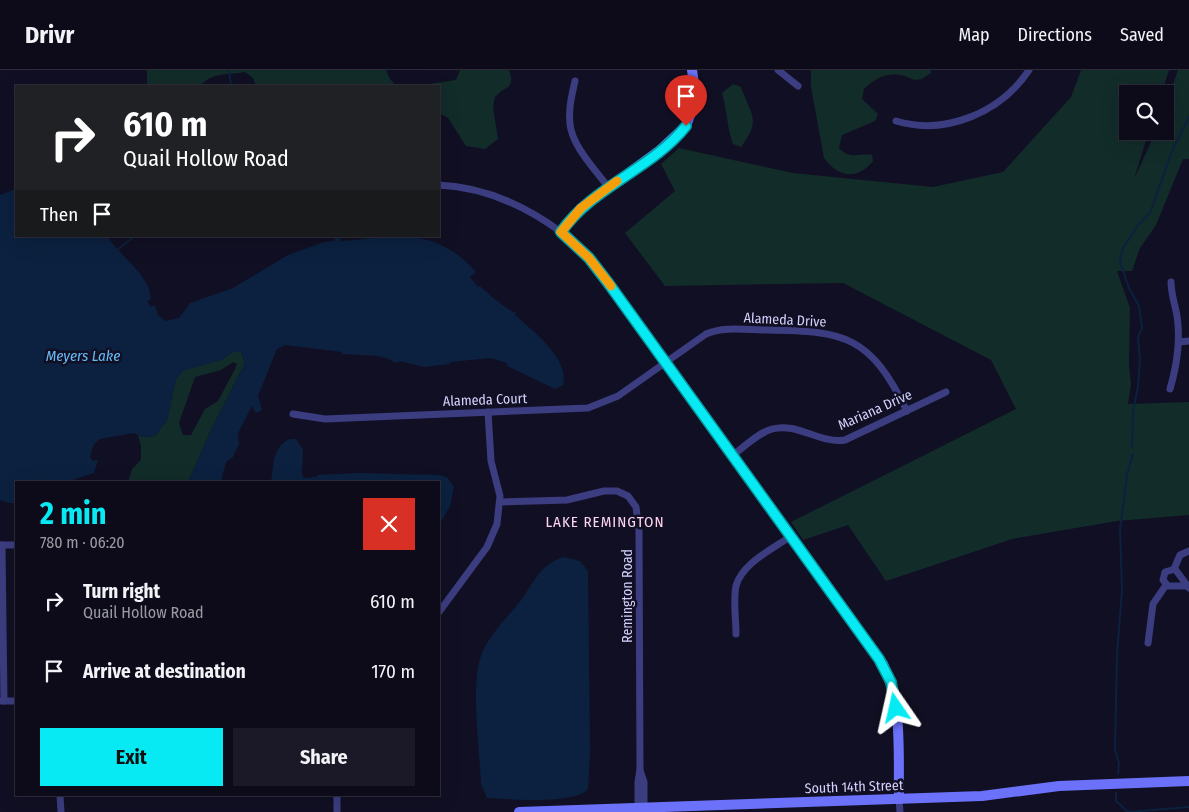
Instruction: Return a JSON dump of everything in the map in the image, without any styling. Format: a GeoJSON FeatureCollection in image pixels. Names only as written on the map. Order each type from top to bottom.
{"type":"FeatureCollection","features":[{"type":"Feature","properties":{"kind":"street"},"geometry":{"type":"LineString","coordinates":[[561,232],[581,208],[660,150],[686,126],[696,99],[692,70]]}},
{"type":"Feature","properties":{"kind":"street"},"geometry":{"type":"LineString","coordinates":[[778,70],[798,86]]}},
{"type":"Feature","properties":{"kind":"street"},"geometry":{"type":"LineString","coordinates":[[896,121],[918,125],[972,117],[1007,96],[1028,70]]}},
{"type":"Feature","properties":{"kind":"street"},"geometry":{"type":"LineString","coordinates":[[574,81],[569,111],[571,129],[577,143],[608,187]]}},
{"type":"Feature","properties":{"kind":"street"},"geometry":{"type":"LineString","coordinates":[[440,185],[479,191],[503,198],[529,210],[561,232],[594,264],[879,659],[888,675],[896,708],[900,812]]}},
{"type":"Feature","properties":{"kind":"street"},"geometry":{"type":"LineString","coordinates":[[1170,389],[1177,363],[1179,342],[1177,317],[1171,296],[1171,282]]}},
{"type":"Feature","properties":{"kind":"street","name":"Alameda Drive"},"geometry":{"type":"LineString","coordinates":[[665,362],[706,334],[717,330],[820,332],[845,339],[876,360],[888,374],[907,411]]}},
{"type":"Feature","properties":{"kind":"street"},"geometry":{"type":"LineString","coordinates":[[1179,342],[1189,341]]}},
{"type":"Feature","properties":{"kind":"street","name":"Alameda Court"},"geometry":{"type":"LineString","coordinates":[[293,414],[325,419],[576,409],[598,405],[618,396],[665,362]]}},
{"type":"Feature","properties":{"kind":"street","name":"Mariana Drive"},"geometry":{"type":"LineString","coordinates":[[733,455],[771,429],[790,428],[829,440],[839,441],[853,437],[946,392]]}},
{"type":"Feature","properties":{"kind":"street"},"geometry":{"type":"LineString","coordinates":[[440,611],[487,547],[495,531],[500,502],[491,461],[488,412]]}},
{"type":"Feature","properties":{"kind":"street","name":"Remington Road"},"geometry":{"type":"LineString","coordinates":[[500,502],[567,500],[610,491],[622,492],[636,507],[639,520],[640,769],[638,782],[641,807]]}},
{"type":"Feature","properties":{"kind":"street"},"geometry":{"type":"LineString","coordinates":[[736,634],[736,590],[740,577],[748,566],[791,536]]}},
{"type":"Feature","properties":{"kind":"street"},"geometry":{"type":"LineString","coordinates":[[15,545],[1,545],[2,701],[15,701]]}},
{"type":"Feature","properties":{"kind":"street"},"geometry":{"type":"LineString","coordinates":[[1174,569],[1180,555],[1189,551]]}},
{"type":"Feature","properties":{"kind":"street"},"geometry":{"type":"LineString","coordinates":[[1174,569],[1164,572],[1163,580],[1166,585],[1187,587]]}},
{"type":"Feature","properties":{"kind":"street"},"geometry":{"type":"LineString","coordinates":[[1174,569],[1187,587]]}},
{"type":"Feature","properties":{"kind":"street"},"geometry":{"type":"LineString","coordinates":[[1148,643],[1153,604],[1166,585]]}},
{"type":"Feature","properties":{"kind":"street","name":"South 14th Street"},"geometry":{"type":"LineString","coordinates":[[519,812],[641,807],[758,808],[982,796],[1059,786],[1189,781]]}},
{"type":"Feature","properties":{"kind":"street"},"geometry":{"type":"LineString","coordinates":[[60,796],[61,812]]}},
{"type":"Feature","properties":{"kind":"street"},"geometry":{"type":"LineString","coordinates":[[337,796],[337,812]]}},
{"type":"Feature","properties":{"kind":"green space"},"geometry":{"type":"Polygon","coordinates":[[[147,70],[386,70],[395,85],[256,85],[253,78],[245,72],[215,76],[202,85],[147,85],[147,70]]]}},
{"type":"Feature","properties":{"kind":"green space"},"geometry":{"type":"Polygon","coordinates":[[[460,70],[509,70],[511,76],[510,84],[495,97],[493,107],[498,139],[485,149],[466,146],[448,118],[440,114],[440,85],[422,85],[456,80],[460,70]]]}},
{"type":"Feature","properties":{"kind":"green space"},"geometry":{"type":"Polygon","coordinates":[[[811,70],[930,70],[931,73],[922,79],[914,80],[901,75],[888,75],[876,80],[864,89],[862,99],[878,114],[875,121],[842,135],[839,148],[851,155],[872,155],[873,161],[861,172],[848,174],[841,173],[835,169],[824,158],[811,87],[811,70]]]}},
{"type":"Feature","properties":{"kind":"green space"},"geometry":{"type":"Polygon","coordinates":[[[1081,70],[1169,70],[1164,85],[1119,85],[1119,140],[1146,140],[1134,179],[1152,140],[1174,140],[1173,85],[1178,70],[1189,70],[1189,159],[1183,159],[1156,225],[1140,248],[1132,271],[1117,271],[1130,308],[1129,365],[1131,385],[1128,404],[1189,402],[1189,515],[1117,521],[1012,539],[886,581],[848,525],[803,540],[791,522],[1016,409],[991,360],[843,283],[665,286],[625,233],[675,191],[661,164],[679,148],[793,173],[933,187],[1003,172],[1071,97],[1081,70]]]}},
{"type":"Feature","properties":{"kind":"green space"},"geometry":{"type":"Polygon","coordinates":[[[733,84],[741,87],[753,117],[751,130],[741,147],[733,144],[722,93],[733,84]]]}},
{"type":"Feature","properties":{"kind":"green space"},"geometry":{"type":"Polygon","coordinates":[[[235,351],[241,352],[245,363],[212,428],[188,481],[128,481],[132,469],[141,460],[141,446],[138,435],[143,437],[155,436],[167,420],[176,379],[183,370],[221,360],[235,351]],[[233,362],[221,370],[195,377],[179,423],[183,435],[191,435],[205,409],[218,401],[237,364],[233,362]]]}},
{"type":"Feature","properties":{"kind":"water","name":"Meyers Lake"},"geometry":{"type":"Polygon","coordinates":[[[15,189],[15,237],[108,237],[140,273],[149,290],[151,299],[147,301],[151,307],[155,305],[158,315],[166,321],[179,318],[190,303],[233,288],[288,255],[324,242],[334,241],[335,238],[340,238],[341,241],[397,237],[414,237],[430,240],[460,257],[476,272],[470,277],[478,287],[480,286],[502,305],[516,313],[515,315],[540,337],[561,365],[564,375],[563,385],[555,389],[507,366],[507,363],[490,358],[425,367],[399,361],[398,363],[392,362],[379,356],[342,354],[342,352],[285,345],[277,349],[258,396],[262,410],[256,413],[252,406],[238,433],[239,444],[233,457],[226,462],[221,481],[188,481],[212,428],[245,363],[241,352],[235,351],[221,360],[183,371],[176,379],[167,420],[155,436],[143,437],[134,433],[100,439],[94,444],[90,457],[93,461],[98,460],[94,473],[70,481],[15,481],[15,503],[0,500],[0,195],[15,189]]]}},
{"type":"Feature","properties":{"kind":"water"},"geometry":{"type":"Polygon","coordinates":[[[296,439],[303,450],[302,474],[304,478],[317,477],[317,475],[359,473],[439,475],[447,477],[454,487],[450,506],[440,524],[440,481],[271,481],[275,457],[284,442],[296,439]]]}},
{"type":"Feature","properties":{"kind":"water"},"geometry":{"type":"Polygon","coordinates":[[[564,557],[580,561],[588,571],[590,752],[588,789],[581,794],[556,799],[487,798],[481,784],[478,735],[476,697],[479,663],[491,637],[522,599],[539,574],[544,568],[564,557]]]}},
{"type":"Feature","properties":{"kind":"waterway"},"geometry":{"type":"LineString","coordinates":[[229,70],[231,85]]}},
{"type":"Feature","properties":{"kind":"waterway"},"geometry":{"type":"LineString","coordinates":[[1132,448],[1133,411],[1138,387],[1140,361],[1138,337],[1142,328],[1139,306],[1129,288],[1120,262],[1122,250],[1138,225],[1150,213],[1172,151],[1189,117]]}},
{"type":"Feature","properties":{"kind":"waterway"},"geometry":{"type":"LineString","coordinates":[[117,250],[134,237]]}},
{"type":"Feature","properties":{"kind":"waterway"},"geometry":{"type":"LineString","coordinates":[[1118,774],[1119,763],[1115,749],[1117,654],[1122,590],[1120,529],[1127,475],[1133,454]]}},
{"type":"Feature","properties":{"kind":"waterway"},"geometry":{"type":"LineString","coordinates":[[1116,793],[1116,801],[1128,812],[1189,807]]}},
{"type":"Feature","properties":{"kind":"slow traffic"},"geometry":{"type":"LineString","coordinates":[[611,286],[589,258],[561,232],[568,221],[581,208],[617,181]]}},
{"type":"Feature","properties":{"kind":"district","name":"LAKE REMINGTON"},"geometry":{"type":"Point","coordinates":[605,522]}},
{"type":"Feature","properties":{"kind":"route"},"geometry":{"type":"LineString","coordinates":[[686,126],[680,134],[660,150],[581,208],[568,221],[561,232],[589,258],[609,284],[879,659],[891,682],[896,708]]}}]}
